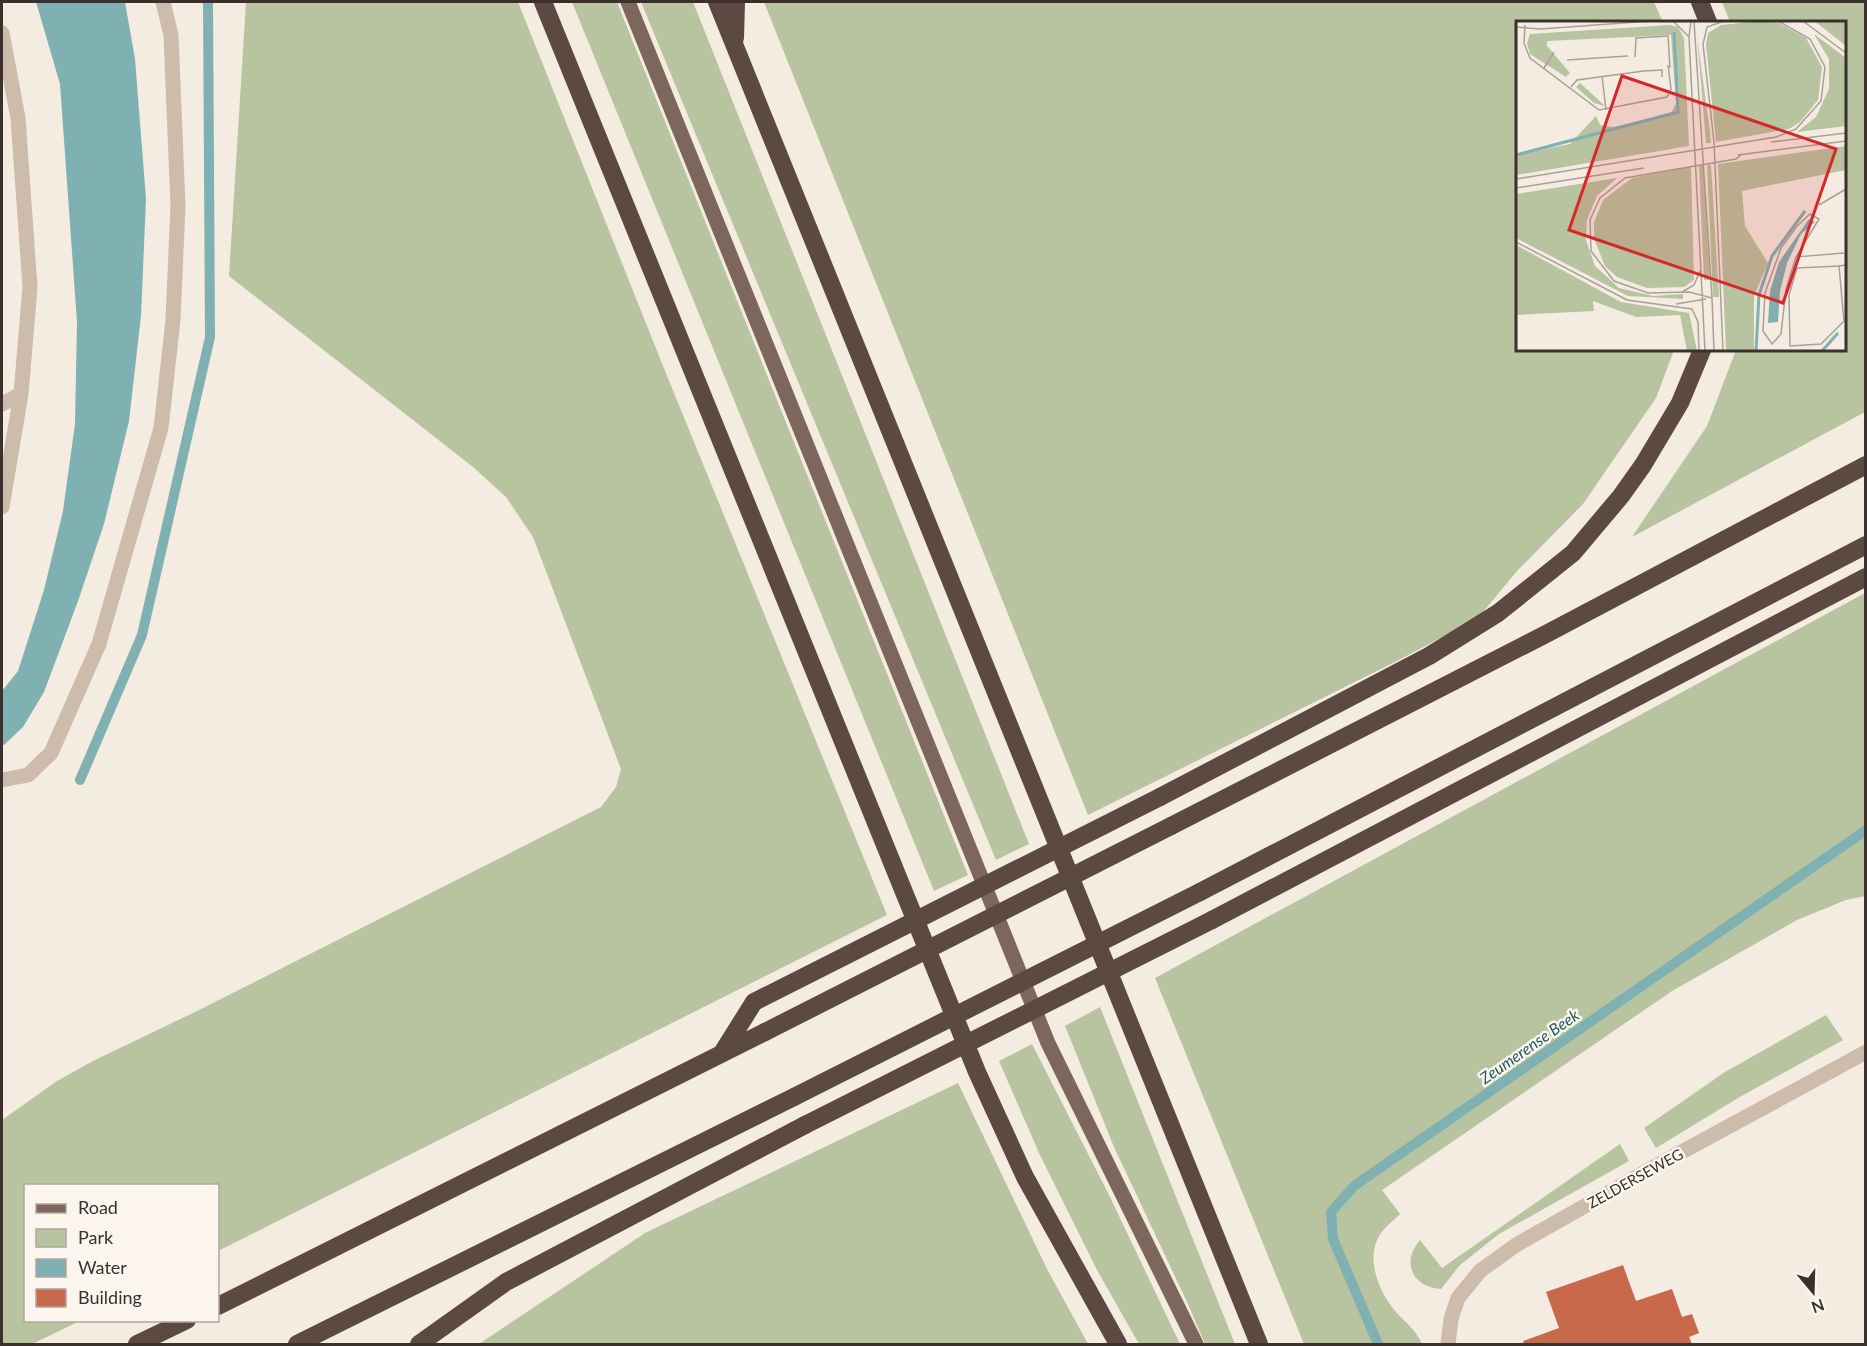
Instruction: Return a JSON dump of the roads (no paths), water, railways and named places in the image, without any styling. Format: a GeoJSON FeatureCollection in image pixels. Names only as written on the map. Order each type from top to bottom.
{"type":"FeatureCollection","features":[{"type":"Feature","properties":{"kind":"highway"},"geometry":{"type":"LineString","coordinates":[[543,2],[977,1072],[1025,1177],[1118,1344]]}},
{"type":"Feature","properties":{"kind":"highway"},"geometry":{"type":"LineString","coordinates":[[717,2],[1259,1344]]}},
{"type":"Feature","properties":{"kind":"highway"},"geometry":{"type":"LineString","coordinates":[[735,46],[736,2]]}},
{"type":"Feature","properties":{"kind":"highway"},"geometry":{"type":"LineString","coordinates":[[1700,2],[1708,21]]}},
{"type":"Feature","properties":{"kind":"highway"},"geometry":{"type":"LineString","coordinates":[[721,1055],[754,1002],[1160,797],[1429,656],[1498,613],[1573,553],[1622,496],[1680,403],[1701,351]]}},
{"type":"Feature","properties":{"kind":"highway"},"geometry":{"type":"LineString","coordinates":[[219,1306],[721,1055],[1172,826],[1548,633],[1866,465]]}},
{"type":"Feature","properties":{"kind":"highway"},"geometry":{"type":"LineString","coordinates":[[297,1344],[794,1098],[1200,892],[1866,545]]}},
{"type":"Feature","properties":{"kind":"highway"},"geometry":{"type":"LineString","coordinates":[[419,1344],[506,1281],[805,1125],[1212,920],[1866,578]]}},
{"type":"Feature","properties":{"kind":"highway"},"geometry":{"type":"LineString","coordinates":[[137,1344],[183,1322]]}},
{"type":"Feature","properties":{"kind":"main road"},"geometry":{"type":"LineString","coordinates":[[628,2],[1048,1043],[1196,1344]]}},
{"type":"Feature","properties":{"kind":"street"},"geometry":{"type":"LineString","coordinates":[[2,780],[28,775],[51,753],[99,644],[161,428],[173,320],[178,206],[171,35],[163,2]]}},
{"type":"Feature","properties":{"kind":"street"},"geometry":{"type":"LineString","coordinates":[[2,33],[18,118],[30,287],[21,394],[2,507]]}},
{"type":"Feature","properties":{"kind":"street"},"geometry":{"type":"LineString","coordinates":[[2,404],[21,394]]}},
{"type":"Feature","properties":{"kind":"street","name":"ZELDERSEWEG"},"geometry":{"type":"LineString","coordinates":[[1448,1344],[1451,1319],[1458,1298],[1480,1271],[1516,1245],[1866,1052]]}},
{"type":"Feature","properties":{"kind":"water"},"geometry":{"type":"Polygon","coordinates":[[[36,2],[125,2],[135,59],[146,199],[141,316],[129,421],[104,524],[44,692],[23,727],[2,745],[2,691],[18,671],[44,590],[63,511],[75,424],[77,322],[60,84],[36,2]]]}},
{"type":"Feature","properties":{"kind":"waterway"},"geometry":{"type":"LineString","coordinates":[[80,780],[142,635],[210,337],[208,2]]}},
{"type":"Feature","properties":{"kind":"waterway","name":"Zeumerense Beek"},"geometry":{"type":"LineString","coordinates":[[1378,1344],[1333,1239],[1331,1212],[1354,1186],[1866,830]]}}]}
